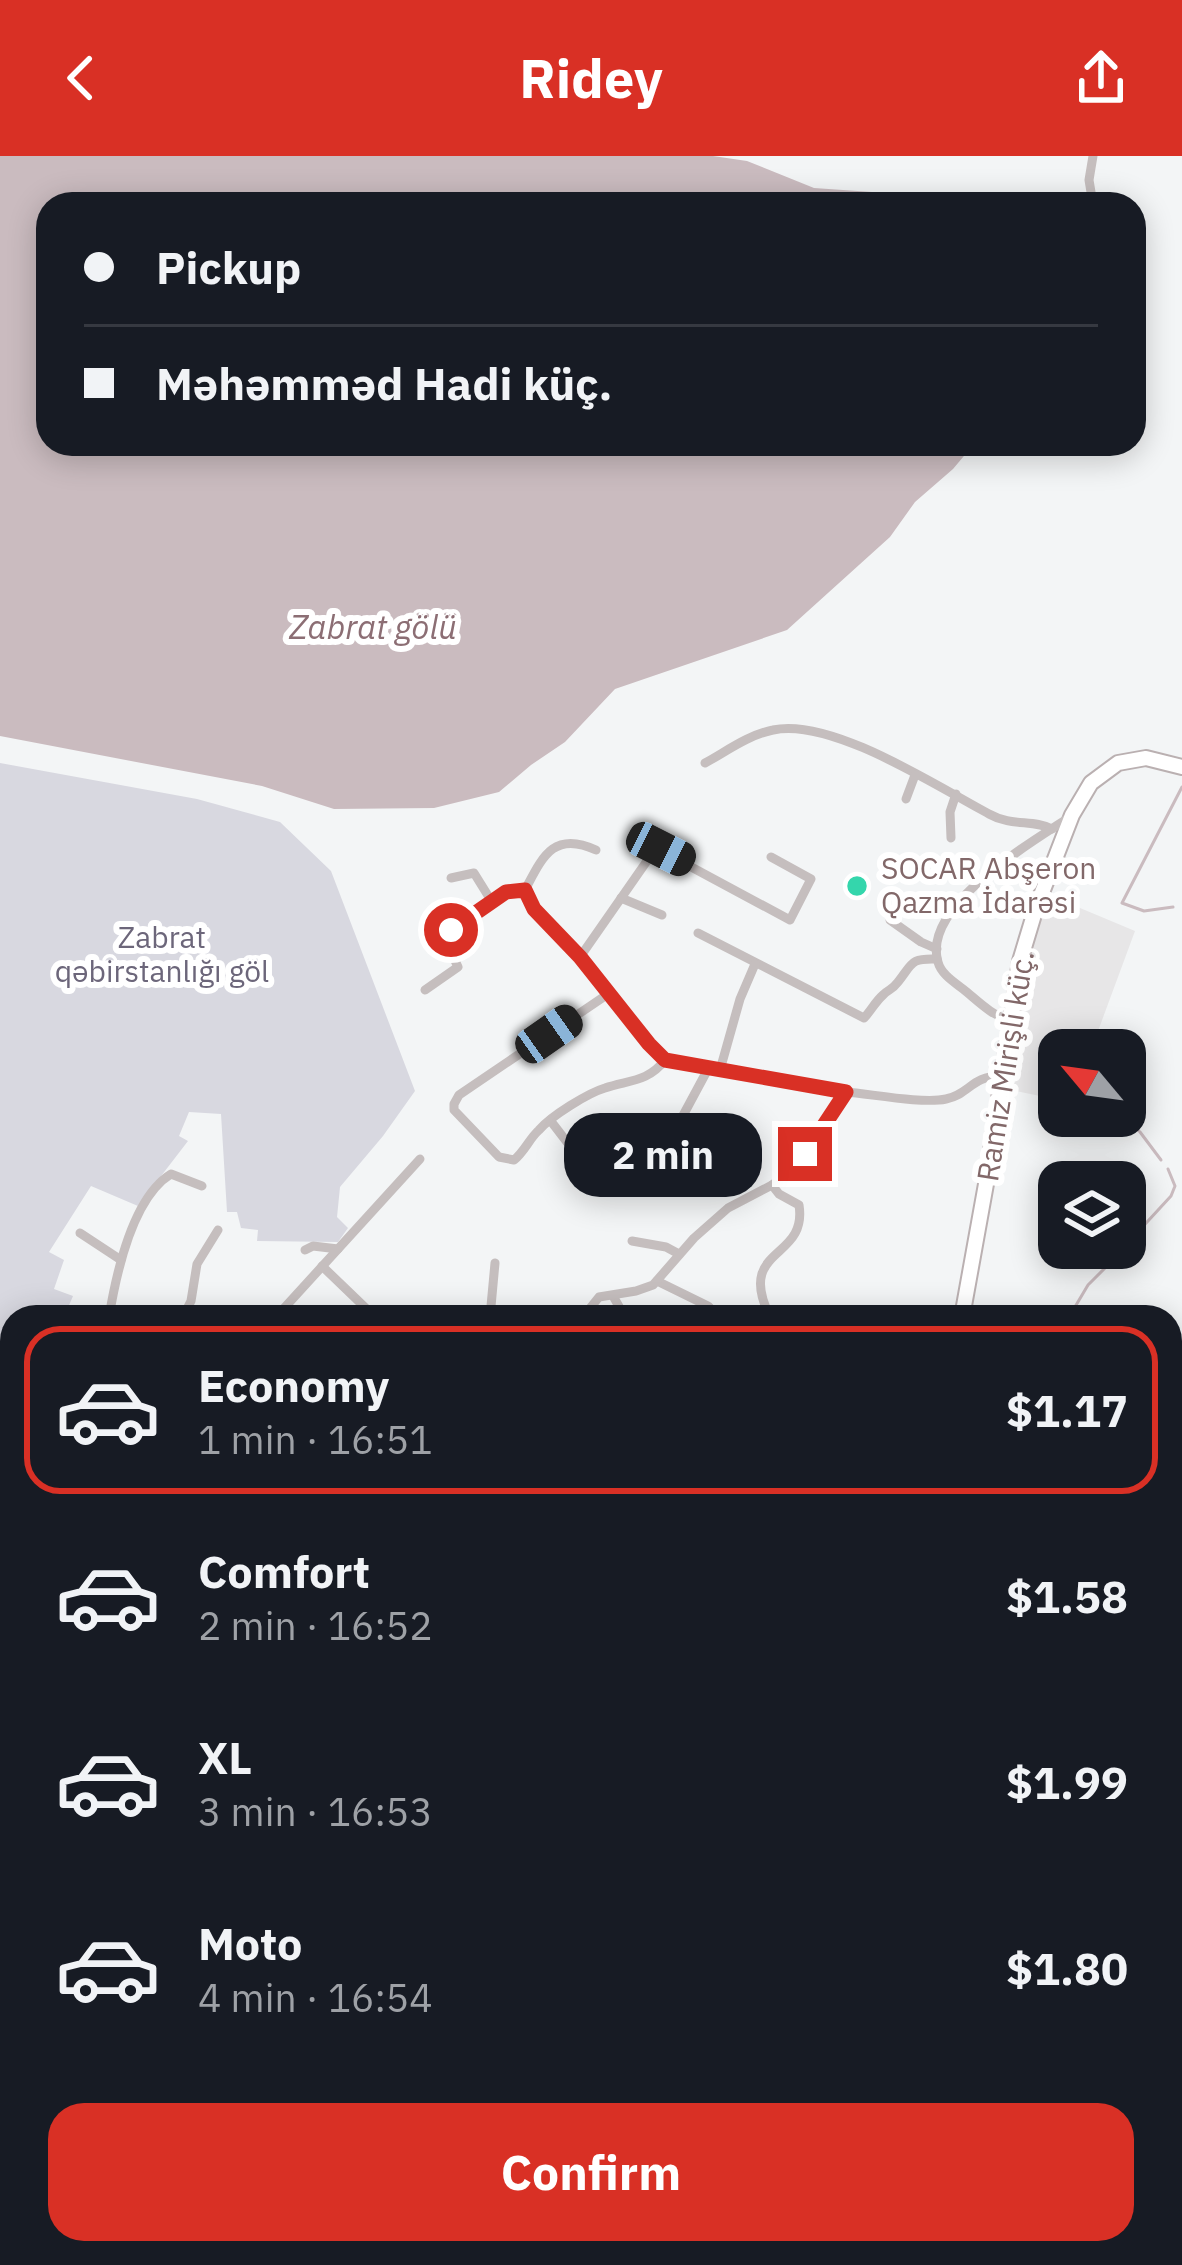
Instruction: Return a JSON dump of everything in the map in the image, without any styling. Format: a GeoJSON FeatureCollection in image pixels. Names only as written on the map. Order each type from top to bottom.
{"type":"FeatureCollection","features":[{"type":"Feature","properties":{"kind":"street"},"geometry":{"type":"LineString","coordinates":[[1091,192],[1093,156]]}},
{"type":"Feature","properties":{"kind":"street"},"geometry":{"type":"LineString","coordinates":[[705,763],[759,734],[789,728],[836,738],[1006,821],[1052,829]]}},
{"type":"Feature","properties":{"kind":"street","name":"Ramiz Mirişli küç."},"geometry":{"type":"LineString","coordinates":[[964,1305],[1009,1020],[1029,930],[1072,815],[1091,783],[1118,763],[1146,758],[1182,767]]}},
{"type":"Feature","properties":{"kind":"street"},"geometry":{"type":"LineString","coordinates":[[906,799],[915,775]]}},
{"type":"Feature","properties":{"kind":"street"},"geometry":{"type":"LineString","coordinates":[[951,838],[950,812],[956,794]]}},
{"type":"Feature","properties":{"kind":"street"},"geometry":{"type":"LineString","coordinates":[[937,954],[944,923],[965,893],[1072,815]]}},
{"type":"Feature","properties":{"kind":"street"},"geometry":{"type":"LineString","coordinates":[[525,890],[552,848],[577,843],[596,850]]}},
{"type":"Feature","properties":{"kind":"street"},"geometry":{"type":"LineString","coordinates":[[580,957],[656,848],[790,920],[811,879],[771,857]]}},
{"type":"Feature","properties":{"kind":"street"},"geometry":{"type":"LineString","coordinates":[[451,878],[475,873],[492,902]]}},
{"type":"Feature","properties":{"kind":"street"},"geometry":{"type":"LineString","coordinates":[[424,990],[458,967],[446,934],[506,892],[525,890]]}},
{"type":"Feature","properties":{"kind":"street"},"geometry":{"type":"LineString","coordinates":[[525,890],[534,909],[665,1060],[846,1092],[943,1100],[982,1077],[1001,1076]]}},
{"type":"Feature","properties":{"kind":"street"},"geometry":{"type":"LineString","coordinates":[[621,898],[662,915]]}},
{"type":"Feature","properties":{"kind":"street"},"geometry":{"type":"LineString","coordinates":[[890,920],[937,954],[945,974],[992,1013],[1009,1020]]}},
{"type":"Feature","properties":{"kind":"street"},"geometry":{"type":"LineString","coordinates":[[698,933],[864,1018],[913,962],[937,954]]}},
{"type":"Feature","properties":{"kind":"street"},"geometry":{"type":"LineString","coordinates":[[658,1162],[713,1070],[755,964]]}},
{"type":"Feature","properties":{"kind":"street"},"geometry":{"type":"LineString","coordinates":[[608,994],[459,1095],[454,1110],[500,1157],[514,1160],[550,1120],[598,1090],[650,1076],[665,1060]]}},
{"type":"Feature","properties":{"kind":"street"},"geometry":{"type":"LineString","coordinates":[[591,1305],[599,1297],[645,1289],[728,1208],[772,1185],[805,1154],[846,1092]]}},
{"type":"Feature","properties":{"kind":"street"},"geometry":{"type":"LineString","coordinates":[[550,1120],[580,1159]]}},
{"type":"Feature","properties":{"kind":"street"},"geometry":{"type":"LineString","coordinates":[[287,1305],[420,1159]]}},
{"type":"Feature","properties":{"kind":"street"},"geometry":{"type":"LineString","coordinates":[[112,1305],[121,1260],[140,1212],[164,1178],[170,1174],[202,1186]]}},
{"type":"Feature","properties":{"kind":"street"},"geometry":{"type":"LineString","coordinates":[[764,1305],[761,1278],[774,1252],[794,1237],[800,1214],[799,1205],[772,1185]]}},
{"type":"Feature","properties":{"kind":"street"},"geometry":{"type":"LineString","coordinates":[[189,1305],[197,1264],[218,1230]]}},
{"type":"Feature","properties":{"kind":"street"},"geometry":{"type":"LineString","coordinates":[[80,1233],[121,1260]]}},
{"type":"Feature","properties":{"kind":"street"},"geometry":{"type":"LineString","coordinates":[[632,1241],[679,1254]]}},
{"type":"Feature","properties":{"kind":"street"},"geometry":{"type":"LineString","coordinates":[[305,1250],[313,1246],[338,1249]]}},
{"type":"Feature","properties":{"kind":"street"},"geometry":{"type":"LineString","coordinates":[[491,1305],[495,1263]]}},
{"type":"Feature","properties":{"kind":"street"},"geometry":{"type":"LineString","coordinates":[[322,1267],[362,1305]]}},
{"type":"Feature","properties":{"kind":"street"},"geometry":{"type":"LineString","coordinates":[[657,1280],[705,1305]]}},
{"type":"Feature","properties":{"kind":"street"},"geometry":{"type":"LineString","coordinates":[[613,1296],[618,1305]]}},
{"type":"Feature","properties":{"kind":"shaded area"},"geometry":{"type":"Polygon","coordinates":[[[1049,895],[1135,931],[1099,1029],[1038,1029],[1038,1096],[1006,1089],[1028,961],[1049,895]]]}},
{"type":"Feature","properties":{"kind":"green space","name":"Zabrat qəbirstanlığı göl"},"geometry":{"type":"Polygon","coordinates":[[[0,763],[197,799],[280,822],[331,871],[415,1091],[340,1187],[337,1217],[348,1228],[338,1242],[257,1241],[258,1230],[241,1228],[237,1212],[227,1212],[221,1114],[189,1112],[179,1136],[188,1141],[138,1206],[91,1186],[49,1252],[64,1260],[54,1289],[73,1296],[69,1305],[0,1305],[0,763]]]}},
{"type":"Feature","properties":{"kind":"water","name":"Zabrat gölü"},"geometry":{"type":"Polygon","coordinates":[[[0,156],[713,156],[747,161],[814,188],[872,192],[36,192],[36,456],[964,456],[915,502],[890,537],[787,630],[615,689],[565,742],[499,792],[434,808],[334,809],[262,786],[0,736],[0,156]]]}},
{"type":"Feature","properties":{"kind":"waterway"},"geometry":{"type":"LineString","coordinates":[[1173,907],[1144,911],[1122,903],[1182,787]]}},
{"type":"Feature","properties":{"kind":"waterway"},"geometry":{"type":"LineString","coordinates":[[1144,1137],[1161,1160]]}},
{"type":"Feature","properties":{"kind":"waterway"},"geometry":{"type":"LineString","coordinates":[[1146,1223],[1171,1196],[1175,1186],[1168,1169]]}},
{"type":"Feature","properties":{"kind":"waterway"},"geometry":{"type":"LineString","coordinates":[[1076,1305],[1104,1269]]}},
{"type":"Feature","properties":{"kind":"place","name":"SOCAR Abşeron Qazma İdarəsi"},"geometry":{"type":"Point","coordinates":[857,886]}},
{"type":"Feature","properties":{"kind":"route"},"geometry":{"type":"LineString","coordinates":[[451,930],[506,892],[525,890],[534,909],[665,1060],[846,1092],[805,1154]]}}]}
